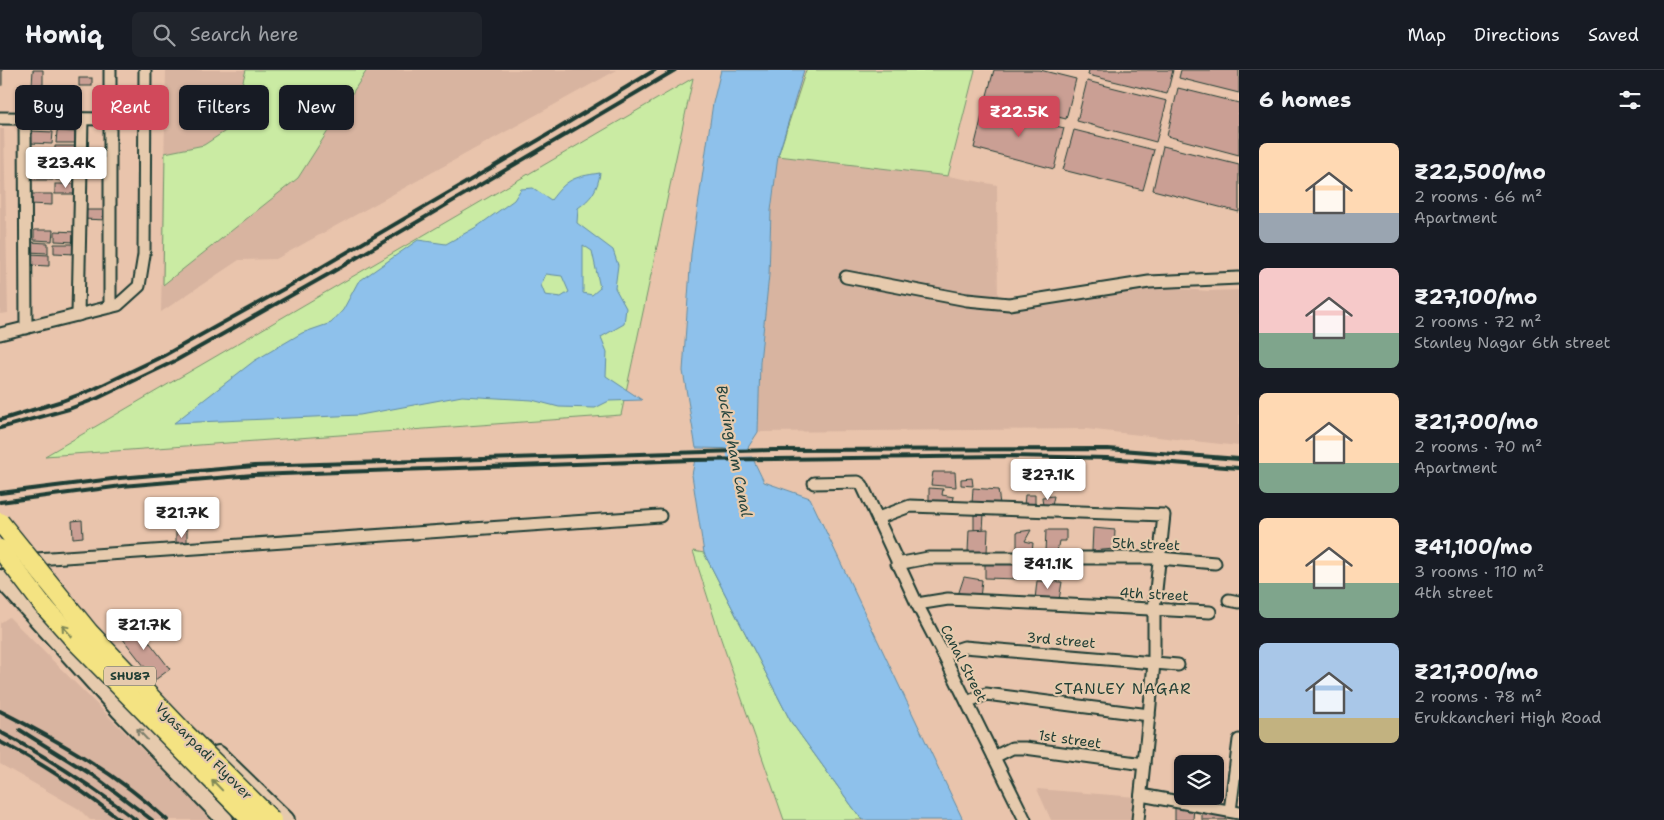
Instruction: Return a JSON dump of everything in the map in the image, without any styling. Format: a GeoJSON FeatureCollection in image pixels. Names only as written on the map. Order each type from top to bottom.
{"type":"FeatureCollection","features":[{"type":"Feature","properties":{"kind":"main road","name":"Vyasarpadi Flyover"},"geometry":{"type":"LineString","coordinates":[[0,522],[89,632],[184,732],[272,820]]}},
{"type":"Feature","properties":{"kind":"main road","name":"Vyasarpadi Flyover"},"geometry":{"type":"LineString","coordinates":[[0,549],[42,604],[76,642],[251,820]]}},
{"type":"Feature","properties":{"kind":"street"},"geometry":{"type":"LineString","coordinates":[[110,70],[110,85]]}},
{"type":"Feature","properties":{"kind":"street"},"geometry":{"type":"LineString","coordinates":[[0,334],[118,305],[139,286],[144,255],[145,70]]}},
{"type":"Feature","properties":{"kind":"street"},"geometry":{"type":"LineString","coordinates":[[0,118],[15,118]]}},
{"type":"Feature","properties":{"kind":"street"},"geometry":{"type":"LineString","coordinates":[[82,119],[92,119]]}},
{"type":"Feature","properties":{"kind":"street"},"geometry":{"type":"LineString","coordinates":[[25,130],[26,328]]}},
{"type":"Feature","properties":{"kind":"street"},"geometry":{"type":"LineString","coordinates":[[78,315],[82,130]]}},
{"type":"Feature","properties":{"kind":"street"},"geometry":{"type":"LineString","coordinates":[[110,130],[110,307]]}},
{"type":"Feature","properties":{"kind":"street"},"geometry":{"type":"LineString","coordinates":[[846,277],[967,300],[1009,304],[1149,282],[1239,278]]}},
{"type":"Feature","properties":{"kind":"street","name":"Canal Street"},"geometry":{"type":"LineString","coordinates":[[814,483],[858,482],[862,485],[916,604],[943,654],[1024,820]]}},
{"type":"Feature","properties":{"kind":"street"},"geometry":{"type":"LineString","coordinates":[[878,518],[910,506],[1164,515],[1154,609],[1154,662],[1150,715],[1138,820]]}},
{"type":"Feature","properties":{"kind":"street"},"geometry":{"type":"LineString","coordinates":[[36,559],[660,516]]}},
{"type":"Feature","properties":{"kind":"street"},"geometry":{"type":"LineString","coordinates":[[0,563],[17,554],[28,555],[36,559],[145,682],[286,820]]}},
{"type":"Feature","properties":{"kind":"street","name":"5th street"},"geometry":{"type":"LineString","coordinates":[[897,564],[928,558],[1159,558],[1215,563]]}},
{"type":"Feature","properties":{"kind":"street"},"geometry":{"type":"LineString","coordinates":[[0,578],[119,710],[225,820]]}},
{"type":"Feature","properties":{"kind":"street","name":"4th street"},"geometry":{"type":"LineString","coordinates":[[916,604],[948,599],[1210,612]]}},
{"type":"Feature","properties":{"kind":"street","name":"3rd street"},"geometry":{"type":"LineString","coordinates":[[943,654],[964,647],[1178,664]]}},
{"type":"Feature","properties":{"kind":"street"},"geometry":{"type":"LineString","coordinates":[[967,702],[986,694],[1150,715]]}},
{"type":"Feature","properties":{"kind":"street"},"geometry":{"type":"LineString","coordinates":[[159,752],[187,724]]}},
{"type":"Feature","properties":{"kind":"street"},"geometry":{"type":"LineString","coordinates":[[1141,795],[1235,812],[1238,745]]}},
{"type":"Feature","properties":{"kind":"street","name":"1st street"},"geometry":{"type":"LineString","coordinates":[[994,757],[1012,748],[1025,748],[1144,764]]}},
{"type":"Feature","properties":{"kind":"shaded area"},"geometry":{"type":"Polygon","coordinates":[[[166,70],[617,70],[276,259],[239,260],[161,312],[165,130],[169,130],[169,85],[166,85],[166,70]]]}},
{"type":"Feature","properties":{"kind":"shaded area"},"geometry":{"type":"Polygon","coordinates":[[[0,129],[4,129],[8,313],[0,314],[0,129]]]}},
{"type":"Feature","properties":{"kind":"shaded area"},"geometry":{"type":"Polygon","coordinates":[[[778,156],[948,176],[997,185],[998,311],[1158,287],[1208,291],[1239,290],[1239,446],[1086,429],[758,432],[760,362],[769,275],[771,211],[778,156]]]}},
{"type":"Feature","properties":{"kind":"shaded area"},"geometry":{"type":"Polygon","coordinates":[[[9,617],[213,820],[90,820],[79,809],[0,764],[0,623],[9,617]]]}},
{"type":"Feature","properties":{"kind":"shaded area"},"geometry":{"type":"Polygon","coordinates":[[[1037,789],[1136,797],[1133,820],[1051,820],[1037,789]]]}},
{"type":"Feature","properties":{"kind":"green space"},"geometry":{"type":"Polygon","coordinates":[[[246,70],[367,70],[354,90],[354,85],[279,85],[279,130],[329,130],[298,178],[163,285],[165,153],[204,145],[227,130],[269,130],[269,85],[242,85],[246,70]]]}},
{"type":"Feature","properties":{"kind":"green space"},"geometry":{"type":"Polygon","coordinates":[[[806,70],[975,70],[948,176],[778,156],[806,70]]]}},
{"type":"Feature","properties":{"kind":"green space"},"geometry":{"type":"Polygon","coordinates":[[[693,78],[621,415],[45,456],[693,78]]]}},
{"type":"Feature","properties":{"kind":"green space"},"geometry":{"type":"Polygon","coordinates":[[[693,551],[704,553],[791,722],[862,820],[784,820],[721,639],[693,551]]]}},
{"type":"Feature","properties":{"kind":"water"},"geometry":{"type":"Polygon","coordinates":[[[721,70],[804,70],[778,156],[771,211],[769,275],[760,362],[758,432],[747,449],[696,448],[683,371],[691,254],[713,103],[721,70]]]}},
{"type":"Feature","properties":{"kind":"water"},"geometry":{"type":"Polygon","coordinates":[[[600,173],[598,184],[587,201],[578,208],[577,223],[613,250],[618,265],[615,288],[626,308],[624,324],[601,337],[607,352],[606,376],[642,400],[609,401],[595,408],[559,407],[532,400],[462,396],[360,415],[174,423],[254,361],[302,333],[331,323],[343,310],[358,282],[418,240],[446,244],[478,226],[514,200],[521,189],[533,188],[551,200],[566,183],[591,174],[600,173]],[[583,245],[583,293],[592,295],[600,288],[592,251],[583,245]],[[546,274],[541,285],[545,295],[561,297],[569,292],[562,276],[546,274]]]}},
{"type":"Feature","properties":{"kind":"water"},"geometry":{"type":"Polygon","coordinates":[[[752,457],[764,482],[810,498],[963,820],[862,820],[791,722],[704,553],[692,475],[695,459],[752,457]]]}},
{"type":"Feature","properties":{"kind":"building"},"geometry":{"type":"Polygon","coordinates":[[[0,70],[2,70],[2,85],[0,85],[0,70]]]}},
{"type":"Feature","properties":{"kind":"building"},"geometry":{"type":"Polygon","coordinates":[[[33,70],[43,70],[43,85],[32,85],[33,70]]]}},
{"type":"Feature","properties":{"kind":"building"},"geometry":{"type":"Polygon","coordinates":[[[994,70],[1040,70],[1076,79],[1066,119],[986,99],[994,70]]]}},
{"type":"Feature","properties":{"kind":"building"},"geometry":{"type":"Polygon","coordinates":[[[1089,70],[1173,70],[1167,94],[1088,75],[1089,70]]]}},
{"type":"Feature","properties":{"kind":"building"},"geometry":{"type":"Polygon","coordinates":[[[1181,70],[1239,70],[1239,93],[1179,78],[1181,70]]]}},
{"type":"Feature","properties":{"kind":"building"},"geometry":{"type":"Polygon","coordinates":[[[79,78],[92,78],[92,86],[79,85],[79,78]]]}},
{"type":"Feature","properties":{"kind":"building"},"geometry":{"type":"Polygon","coordinates":[[[1087,81],[1167,101],[1156,142],[1077,121],[1087,81]]]}},
{"type":"Feature","properties":{"kind":"building"},"geometry":{"type":"Polygon","coordinates":[[[1178,88],[1239,103],[1239,155],[1167,136],[1178,88]]]}},
{"type":"Feature","properties":{"kind":"building"},"geometry":{"type":"Polygon","coordinates":[[[984,108],[1064,128],[1054,169],[974,148],[984,108]]]}},
{"type":"Feature","properties":{"kind":"building"},"geometry":{"type":"Polygon","coordinates":[[[1074,130],[1154,150],[1143,190],[1063,170],[1074,130]]]}},
{"type":"Feature","properties":{"kind":"building"},"geometry":{"type":"Polygon","coordinates":[[[30,131],[53,132],[52,144],[30,143],[30,131]]]}},
{"type":"Feature","properties":{"kind":"building"},"geometry":{"type":"Polygon","coordinates":[[[57,131],[75,132],[75,143],[56,143],[57,131]]]}},
{"type":"Feature","properties":{"kind":"building"},"geometry":{"type":"Polygon","coordinates":[[[55,146],[75,146],[75,154],[55,155],[55,146]]]}},
{"type":"Feature","properties":{"kind":"building"},"geometry":{"type":"Polygon","coordinates":[[[1163,146],[1239,165],[1239,212],[1153,190],[1163,146]]]}},
{"type":"Feature","properties":{"kind":"building"},"geometry":{"type":"Polygon","coordinates":[[[28,154],[52,155],[52,168],[28,168],[28,154]]]}},
{"type":"Feature","properties":{"kind":"building"},"geometry":{"type":"Polygon","coordinates":[[[82,158],[102,159],[101,168],[82,168],[82,158]]]}},
{"type":"Feature","properties":{"kind":"building"},"geometry":{"type":"Polygon","coordinates":[[[29,170],[53,171],[53,180],[29,180],[29,170]]]}},
{"type":"Feature","properties":{"kind":"building"},"geometry":{"type":"Polygon","coordinates":[[[56,170],[75,170],[75,180],[56,180],[56,170]]]}},
{"type":"Feature","properties":{"kind":"building"},"geometry":{"type":"Polygon","coordinates":[[[55,184],[77,184],[77,194],[55,194],[55,184]]]}},
{"type":"Feature","properties":{"kind":"building"},"geometry":{"type":"Polygon","coordinates":[[[29,194],[52,194],[52,205],[29,204],[29,194]]]}},
{"type":"Feature","properties":{"kind":"building"},"geometry":{"type":"Polygon","coordinates":[[[82,210],[107,210],[107,220],[82,219],[82,210]]]}},
{"type":"Feature","properties":{"kind":"building"},"geometry":{"type":"Polygon","coordinates":[[[34,230],[53,230],[52,241],[34,240],[34,230]]]}},
{"type":"Feature","properties":{"kind":"building"},"geometry":{"type":"Polygon","coordinates":[[[55,231],[76,232],[75,242],[55,241],[55,231]]]}},
{"type":"Feature","properties":{"kind":"building"},"geometry":{"type":"Polygon","coordinates":[[[29,242],[48,243],[48,253],[28,252],[29,242]]]}},
{"type":"Feature","properties":{"kind":"building"},"geometry":{"type":"Polygon","coordinates":[[[54,244],[76,244],[75,254],[54,253],[54,244]]]}},
{"type":"Feature","properties":{"kind":"building"},"geometry":{"type":"Polygon","coordinates":[[[29,254],[49,255],[49,266],[29,265],[29,254]]]}},
{"type":"Feature","properties":{"kind":"building"},"geometry":{"type":"Polygon","coordinates":[[[933,472],[955,472],[956,487],[931,485],[933,472]]]}},
{"type":"Feature","properties":{"kind":"building"},"geometry":{"type":"Polygon","coordinates":[[[972,478],[973,486],[961,485],[961,479],[972,478]]]}},
{"type":"Feature","properties":{"kind":"building"},"geometry":{"type":"Polygon","coordinates":[[[929,488],[943,489],[942,495],[954,497],[953,503],[929,504],[929,488]]]}},
{"type":"Feature","properties":{"kind":"building"},"geometry":{"type":"Polygon","coordinates":[[[973,488],[998,490],[1000,504],[972,504],[973,488]]]}},
{"type":"Feature","properties":{"kind":"building"},"geometry":{"type":"Polygon","coordinates":[[[1025,495],[1035,495],[1035,506],[1024,506],[1025,495]]]}},
{"type":"Feature","properties":{"kind":"building"},"geometry":{"type":"Polygon","coordinates":[[[1054,496],[1052,506],[1043,506],[1042,497],[1054,496]]]}},
{"type":"Feature","properties":{"kind":"building"},"geometry":{"type":"Polygon","coordinates":[[[984,514],[983,530],[974,530],[974,515],[984,514]]]}},
{"type":"Feature","properties":{"kind":"building"},"geometry":{"type":"Polygon","coordinates":[[[82,520],[83,537],[73,538],[72,521],[82,520]]]}},
{"type":"Feature","properties":{"kind":"building"},"geometry":{"type":"Polygon","coordinates":[[[1093,528],[1115,530],[1114,549],[1092,551],[1093,528]]]}},
{"type":"Feature","properties":{"kind":"building"},"geometry":{"type":"Polygon","coordinates":[[[988,529],[987,553],[968,552],[969,530],[988,529]]]}},
{"type":"Feature","properties":{"kind":"building"},"geometry":{"type":"Polygon","coordinates":[[[176,530],[187,530],[187,548],[176,548],[176,530]]]}},
{"type":"Feature","properties":{"kind":"building"},"geometry":{"type":"Polygon","coordinates":[[[1031,530],[1025,541],[1033,543],[1032,553],[1017,553],[1017,532],[1031,530]]]}},
{"type":"Feature","properties":{"kind":"building"},"geometry":{"type":"Polygon","coordinates":[[[1046,530],[1066,530],[1066,541],[1059,541],[1057,552],[1045,552],[1046,530]]]}},
{"type":"Feature","properties":{"kind":"building"},"geometry":{"type":"Polygon","coordinates":[[[1015,561],[1018,579],[985,578],[985,564],[1015,561]]]}},
{"type":"Feature","properties":{"kind":"building"},"geometry":{"type":"Polygon","coordinates":[[[964,577],[982,580],[980,598],[958,595],[964,577]]]}},
{"type":"Feature","properties":{"kind":"building"},"geometry":{"type":"Polygon","coordinates":[[[1037,581],[1062,582],[1059,600],[1035,599],[1037,581]]]}},
{"type":"Feature","properties":{"kind":"building"},"geometry":{"type":"Polygon","coordinates":[[[134,622],[170,669],[155,680],[119,634],[134,622]]]}},
{"type":"Feature","properties":{"kind":"building"},"geometry":{"type":"Polygon","coordinates":[[[1175,805],[1194,807],[1193,820],[1175,820],[1175,805]]]}},
{"type":"Feature","properties":{"kind":"building"},"geometry":{"type":"Polygon","coordinates":[[[1202,813],[1227,816],[1226,820],[1202,820],[1202,813]]]}},
{"type":"Feature","properties":{"kind":"waterway","name":"Buckingham Canal"},"geometry":{"type":"LineString","coordinates":[[729,432],[736,473]]}},
{"type":"Feature","properties":{"kind":"railway"},"geometry":{"type":"LineString","coordinates":[[0,420],[94,389],[163,356],[298,281],[655,70]]}},
{"type":"Feature","properties":{"kind":"railway"},"geometry":{"type":"LineString","coordinates":[[0,428],[69,409],[98,398],[175,361],[329,274],[675,70]]}},
{"type":"Feature","properties":{"kind":"railway"},"geometry":{"type":"LineString","coordinates":[[0,493],[120,478],[254,466],[773,450],[1108,449],[1239,459]]}},
{"type":"Feature","properties":{"kind":"railway"},"geometry":{"type":"LineString","coordinates":[[0,502],[122,486],[253,475],[692,460],[1007,456],[1107,458],[1239,468]]}},
{"type":"Feature","properties":{"kind":"railway"},"geometry":{"type":"LineString","coordinates":[[0,711],[88,760],[129,788],[167,820]]}},
{"type":"Feature","properties":{"kind":"railway"},"geometry":{"type":"LineString","coordinates":[[20,730],[97,778],[152,820]]}},
{"type":"Feature","properties":{"kind":"railway"},"geometry":{"type":"LineString","coordinates":[[0,732],[70,773],[136,820]]}},
{"type":"Feature","properties":{"kind":"railway"},"geometry":{"type":"LineString","coordinates":[[0,742],[62,778],[120,820]]}},
{"type":"Feature","properties":{"kind":"district","name":"STANLEY NAGAR"},"geometry":{"type":"Point","coordinates":[1123,689]}}]}
